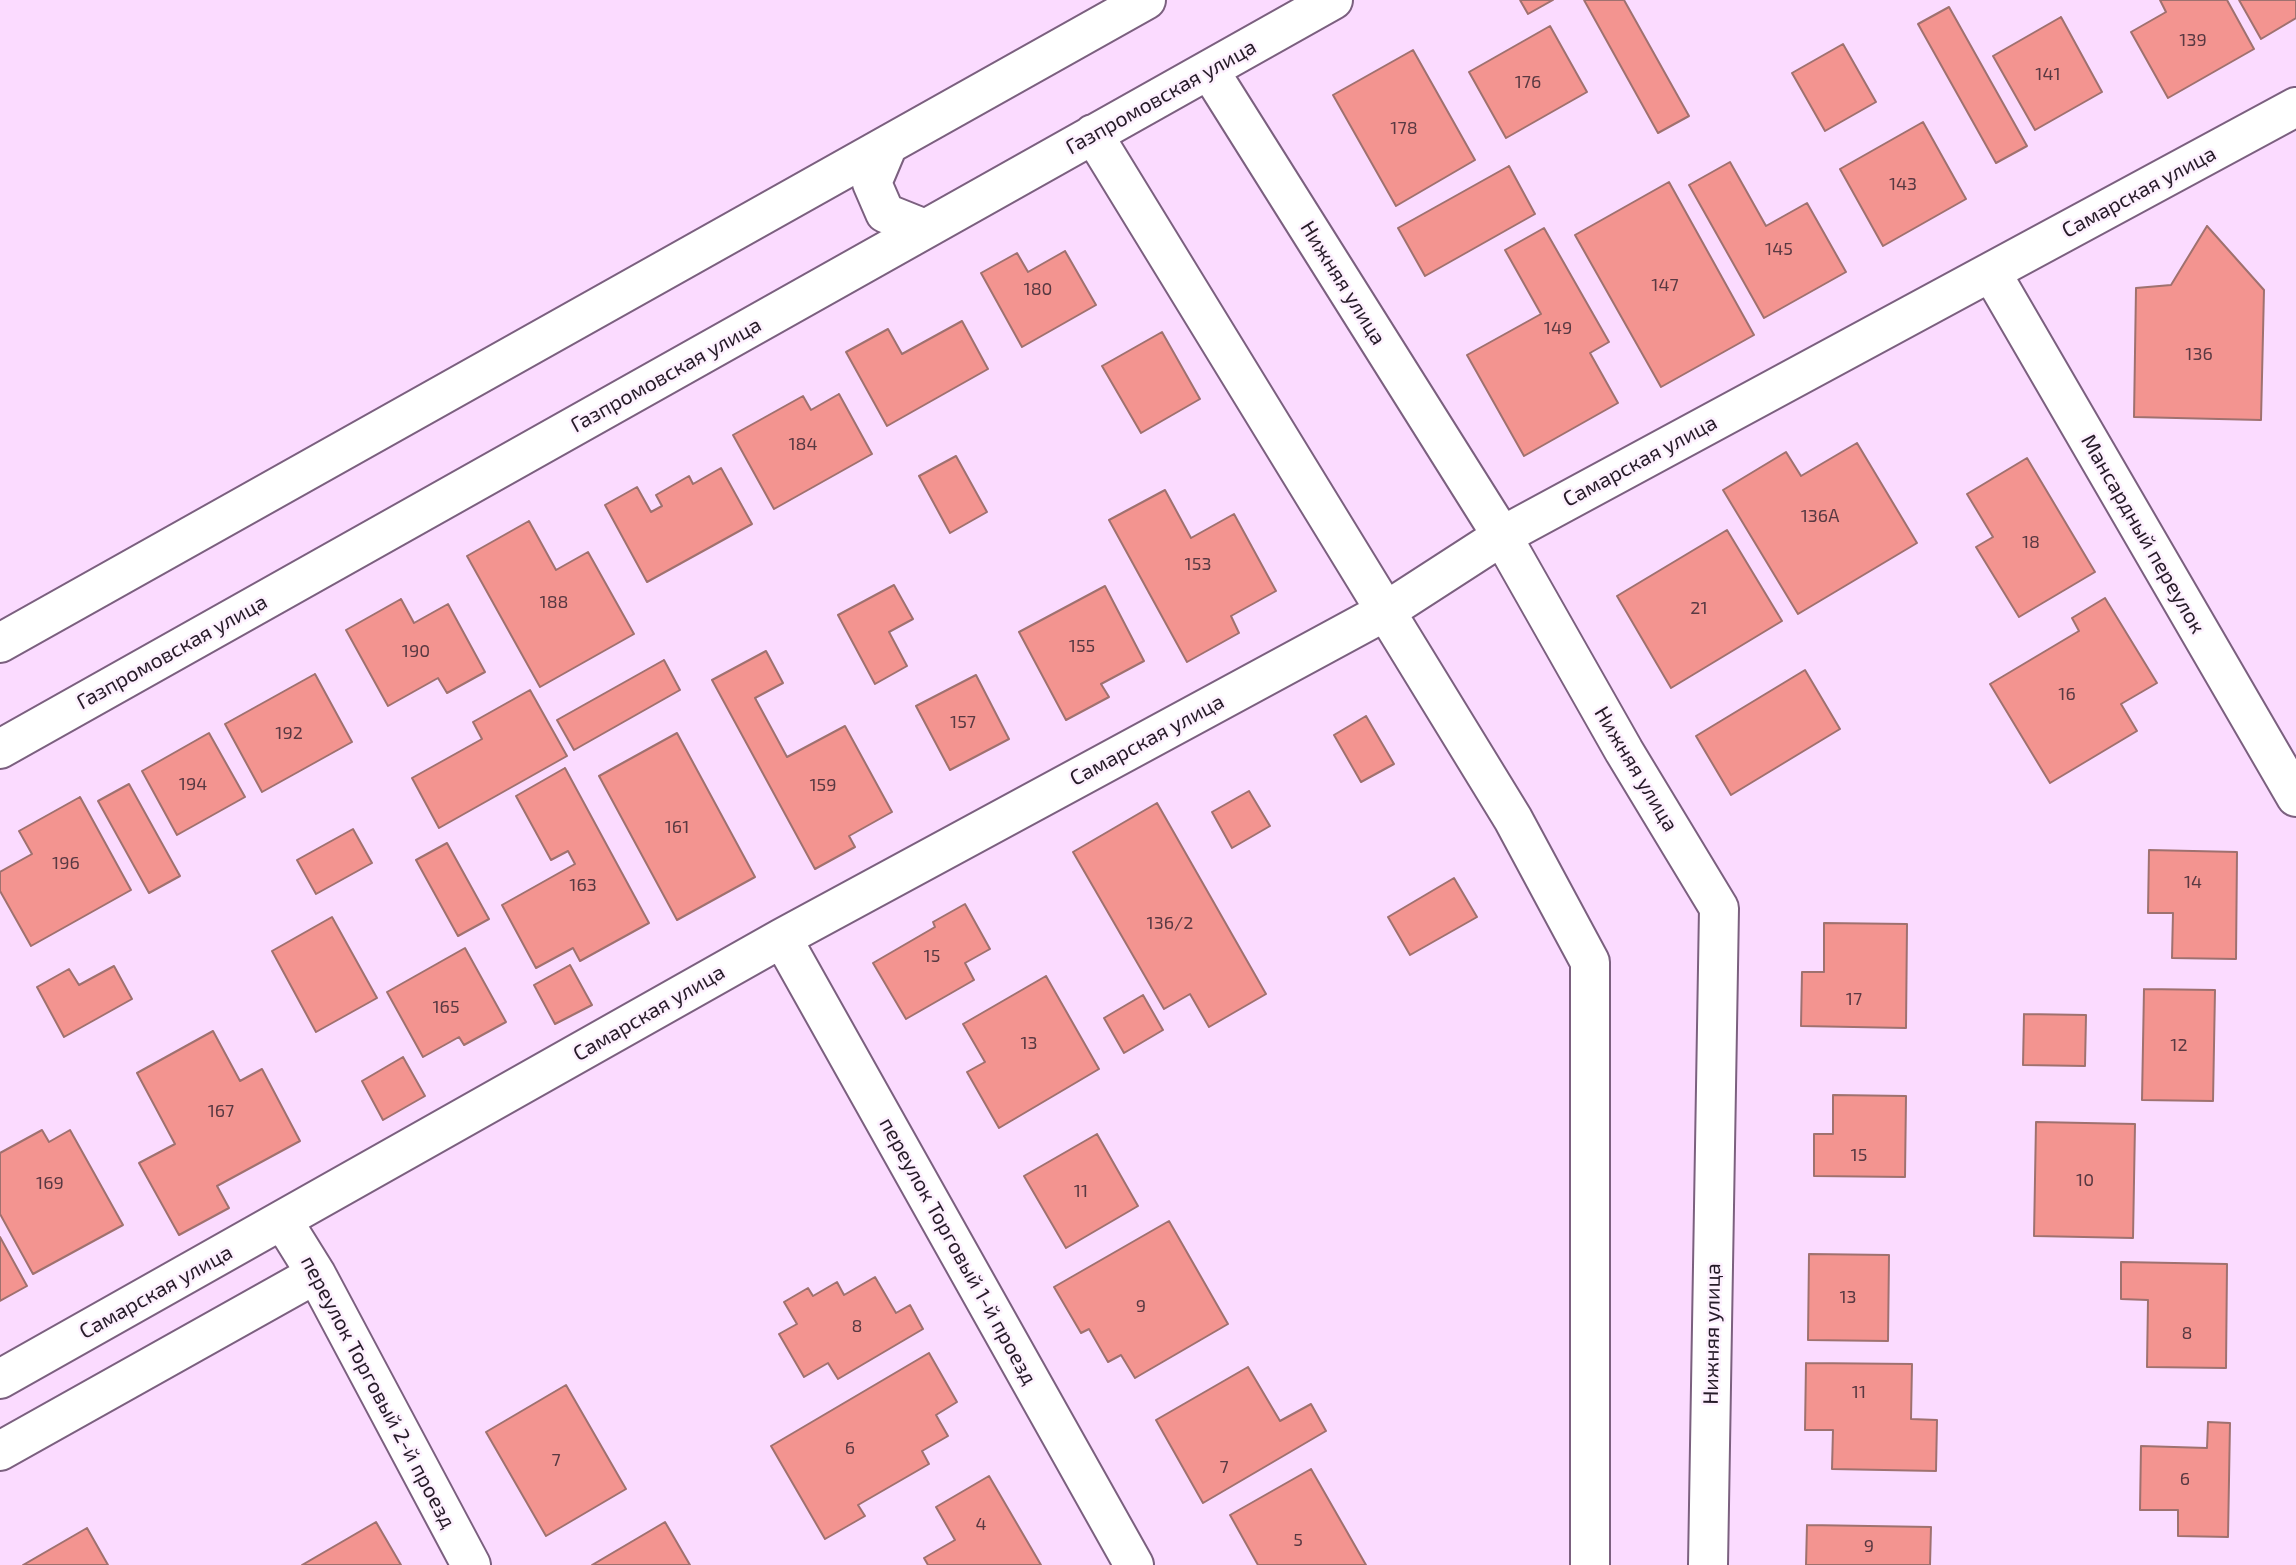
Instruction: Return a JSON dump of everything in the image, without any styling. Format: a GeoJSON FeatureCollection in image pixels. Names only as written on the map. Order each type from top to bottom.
{"type":"FeatureCollection","features":[{"type":"Feature","properties":{"kind":"street"},"geometry":{"type":"LineString","coordinates":[[0,643],[1146,0]]}},
{"type":"Feature","properties":{"kind":"street","name":"Газпромовская улица"},"geometry":{"type":"LineString","coordinates":[[0,749],[1333,0]]}},
{"type":"Feature","properties":{"kind":"street","name":"Нижняя улица"},"geometry":{"type":"LineString","coordinates":[[1209,70],[1502,536],[1624,751],[1719,908],[1708,1565]]}},
{"type":"Feature","properties":{"kind":"street","name":"Самарская улица"},"geometry":{"type":"LineString","coordinates":[[0,1379],[782,938],[1386,611],[1502,536],[2296,107]]}},
{"type":"Feature","properties":{"kind":"street"},"geometry":{"type":"LineString","coordinates":[[1093,134],[1513,819],[1590,962],[1590,1565]]}},
{"type":"Feature","properties":{"kind":"street"},"geometry":{"type":"LineString","coordinates":[[888,145],[872,183],[885,213],[925,229]]}},
{"type":"Feature","properties":{"kind":"street","name":"Мансардный переулок"},"geometry":{"type":"LineString","coordinates":[[1990,272],[2296,797]]}},
{"type":"Feature","properties":{"kind":"street","name":"переулок Торговый 1-й проезд"},"geometry":{"type":"LineString","coordinates":[[782,938],[1134,1565]]}},
{"type":"Feature","properties":{"kind":"street","name":"переулок Торговый 2-й проезд"},"geometry":{"type":"LineString","coordinates":[[283,1221],[316,1274],[471,1565]]}},
{"type":"Feature","properties":{"kind":"street"},"geometry":{"type":"LineString","coordinates":[[0,1451],[316,1274]]}},
{"type":"Feature","properties":{"kind":"building"},"geometry":{"type":"Polygon","coordinates":[[[1520,0],[1553,0],[1528,14],[1520,0]]]}},
{"type":"Feature","properties":{"kind":"building"},"geometry":{"type":"Polygon","coordinates":[[[1584,0],[1624,0],[1689,116],[1658,133],[1584,0]]]}},
{"type":"Feature","properties":{"kind":"building"},"geometry":{"type":"Polygon","coordinates":[[[2160,0],[2227,0],[2254,49],[2168,98],[2131,32],[2166,12],[2160,0]]]}},
{"type":"Feature","properties":{"kind":"building"},"geometry":{"type":"Polygon","coordinates":[[[2239,0],[2296,0],[2296,18],[2261,39],[2239,0]]]}},
{"type":"Feature","properties":{"kind":"building"},"geometry":{"type":"Polygon","coordinates":[[[1949,7],[2027,146],[1996,163],[1918,24],[1949,7]]]}},
{"type":"Feature","properties":{"kind":"building"},"geometry":{"type":"Polygon","coordinates":[[[2061,17],[2102,92],[2035,130],[1993,56],[2061,17]]]}},
{"type":"Feature","properties":{"kind":"building"},"geometry":{"type":"Polygon","coordinates":[[[1550,26],[1587,92],[1506,138],[1469,72],[1550,26]]]}},
{"type":"Feature","properties":{"kind":"building"},"geometry":{"type":"Polygon","coordinates":[[[1843,44],[1876,102],[1825,131],[1792,73],[1843,44]]]}},
{"type":"Feature","properties":{"kind":"building"},"geometry":{"type":"Polygon","coordinates":[[[1413,50],[1475,160],[1396,206],[1333,95],[1413,50]]]}},
{"type":"Feature","properties":{"kind":"building"},"geometry":{"type":"Polygon","coordinates":[[[1923,122],[1966,199],[1883,246],[1840,169],[1923,122]]]}},
{"type":"Feature","properties":{"kind":"building"},"geometry":{"type":"Polygon","coordinates":[[[1730,162],[1766,226],[1807,203],[1846,272],[1764,318],[1689,185],[1730,162]]]}},
{"type":"Feature","properties":{"kind":"building"},"geometry":{"type":"Polygon","coordinates":[[[1509,166],[1535,214],[1425,276],[1398,228],[1509,166]]]}},
{"type":"Feature","properties":{"kind":"building"},"geometry":{"type":"Polygon","coordinates":[[[1669,182],[1754,335],[1661,387],[1575,235],[1669,182]]]}},
{"type":"Feature","properties":{"kind":"building"},"geometry":{"type":"Polygon","coordinates":[[[2207,226],[2264,290],[2261,420],[2134,417],[2136,288],[2171,285],[2207,226]]]}},
{"type":"Feature","properties":{"kind":"building"},"geometry":{"type":"Polygon","coordinates":[[[1544,228],[1609,342],[1590,353],[1618,403],[1524,456],[1467,355],[1541,314],[1505,250],[1544,228]]]}},
{"type":"Feature","properties":{"kind":"building"},"geometry":{"type":"Polygon","coordinates":[[[1065,251],[1096,305],[1022,347],[981,273],[1017,253],[1028,272],[1065,251]]]}},
{"type":"Feature","properties":{"kind":"building"},"geometry":{"type":"Polygon","coordinates":[[[962,321],[988,369],[887,426],[846,352],[888,329],[902,354],[962,321]]]}},
{"type":"Feature","properties":{"kind":"building"},"geometry":{"type":"Polygon","coordinates":[[[1162,332],[1200,399],[1141,433],[1102,366],[1162,332]]]}},
{"type":"Feature","properties":{"kind":"building"},"geometry":{"type":"Polygon","coordinates":[[[839,394],[872,454],[774,509],[733,435],[803,396],[811,410],[839,394]]]}},
{"type":"Feature","properties":{"kind":"building"},"geometry":{"type":"Polygon","coordinates":[[[1857,443],[1917,543],[1798,614],[1723,490],[1786,452],[1801,476],[1857,443]]]}},
{"type":"Feature","properties":{"kind":"building"},"geometry":{"type":"Polygon","coordinates":[[[956,456],[987,512],[950,533],[919,476],[956,456]]]}},
{"type":"Feature","properties":{"kind":"building"},"geometry":{"type":"Polygon","coordinates":[[[2027,458],[2095,572],[2019,617],[1976,547],[1993,537],[1967,494],[2027,458]]]}},
{"type":"Feature","properties":{"kind":"building"},"geometry":{"type":"Polygon","coordinates":[[[721,468],[752,524],[647,582],[605,505],[637,487],[651,512],[662,506],[656,495],[689,476],[693,484],[721,468]]]}},
{"type":"Feature","properties":{"kind":"building"},"geometry":{"type":"Polygon","coordinates":[[[1165,490],[1191,538],[1234,514],[1276,591],[1231,616],[1239,633],[1187,662],[1109,520],[1165,490]]]}},
{"type":"Feature","properties":{"kind":"building"},"geometry":{"type":"Polygon","coordinates":[[[529,521],[556,570],[588,552],[634,634],[540,687],[467,556],[529,521]]]}},
{"type":"Feature","properties":{"kind":"building"},"geometry":{"type":"Polygon","coordinates":[[[1727,530],[1782,621],[1671,688],[1617,596],[1727,530]]]}},
{"type":"Feature","properties":{"kind":"building"},"geometry":{"type":"Polygon","coordinates":[[[894,585],[913,619],[889,632],[907,666],[875,684],[838,615],[894,585]]]}},
{"type":"Feature","properties":{"kind":"building"},"geometry":{"type":"Polygon","coordinates":[[[1105,586],[1144,661],[1101,684],[1109,697],[1066,720],[1019,632],[1105,586]]]}},
{"type":"Feature","properties":{"kind":"building"},"geometry":{"type":"Polygon","coordinates":[[[2105,598],[2157,683],[2121,704],[2137,731],[2050,783],[1990,684],[2079,631],[2072,618],[2105,598]]]}},
{"type":"Feature","properties":{"kind":"building"},"geometry":{"type":"Polygon","coordinates":[[[401,599],[414,623],[448,604],[485,672],[447,693],[438,678],[388,706],[346,630],[401,599]]]}},
{"type":"Feature","properties":{"kind":"building"},"geometry":{"type":"Polygon","coordinates":[[[766,651],[783,683],[755,698],[787,757],[845,726],[892,812],[849,836],[855,847],[815,869],[712,680],[766,651]]]}},
{"type":"Feature","properties":{"kind":"building"},"geometry":{"type":"Polygon","coordinates":[[[664,660],[680,690],[574,750],[557,720],[664,660]]]}},
{"type":"Feature","properties":{"kind":"building"},"geometry":{"type":"Polygon","coordinates":[[[1805,670],[1840,729],[1731,795],[1696,736],[1805,670]]]}},
{"type":"Feature","properties":{"kind":"building"},"geometry":{"type":"Polygon","coordinates":[[[315,674],[352,742],[262,792],[225,724],[315,674]]]}},
{"type":"Feature","properties":{"kind":"building"},"geometry":{"type":"Polygon","coordinates":[[[976,675],[1009,739],[950,770],[916,706],[976,675]]]}},
{"type":"Feature","properties":{"kind":"building"},"geometry":{"type":"Polygon","coordinates":[[[530,690],[567,756],[439,828],[412,778],[482,739],[473,722],[530,690]]]}},
{"type":"Feature","properties":{"kind":"building"},"geometry":{"type":"Polygon","coordinates":[[[1366,716],[1394,764],[1361,782],[1334,735],[1366,716]]]}},
{"type":"Feature","properties":{"kind":"building"},"geometry":{"type":"Polygon","coordinates":[[[209,733],[245,797],[177,835],[142,771],[209,733]]]}},
{"type":"Feature","properties":{"kind":"building"},"geometry":{"type":"Polygon","coordinates":[[[677,733],[755,877],[677,920],[599,776],[677,733]]]}},
{"type":"Feature","properties":{"kind":"building"},"geometry":{"type":"Polygon","coordinates":[[[565,768],[649,923],[580,961],[573,948],[536,968],[502,905],[575,864],[568,851],[551,860],[516,796],[565,768]]]}},
{"type":"Feature","properties":{"kind":"building"},"geometry":{"type":"Polygon","coordinates":[[[129,784],[180,876],[149,893],[98,801],[129,784]]]}},
{"type":"Feature","properties":{"kind":"building"},"geometry":{"type":"Polygon","coordinates":[[[1249,791],[1270,826],[1232,848],[1212,812],[1249,791]]]}},
{"type":"Feature","properties":{"kind":"building"},"geometry":{"type":"Polygon","coordinates":[[[80,797],[131,890],[31,946],[0,891],[0,872],[32,854],[19,831],[80,797]]]}},
{"type":"Feature","properties":{"kind":"building"},"geometry":{"type":"Polygon","coordinates":[[[1157,803],[1266,994],[1209,1027],[1190,994],[1164,1009],[1073,852],[1157,803]]]}},
{"type":"Feature","properties":{"kind":"building"},"geometry":{"type":"Polygon","coordinates":[[[353,829],[372,863],[316,894],[297,860],[353,829]]]}},
{"type":"Feature","properties":{"kind":"building"},"geometry":{"type":"Polygon","coordinates":[[[447,843],[489,919],[458,936],[416,860],[447,843]]]}},
{"type":"Feature","properties":{"kind":"building"},"geometry":{"type":"Polygon","coordinates":[[[2149,850],[2237,852],[2236,959],[2172,958],[2173,913],[2148,913],[2149,850]]]}},
{"type":"Feature","properties":{"kind":"building"},"geometry":{"type":"Polygon","coordinates":[[[1454,878],[1477,917],[1410,955],[1388,917],[1454,878]]]}},
{"type":"Feature","properties":{"kind":"building"},"geometry":{"type":"Polygon","coordinates":[[[965,904],[990,949],[965,963],[974,980],[906,1019],[873,963],[935,927],[933,922],[965,904]]]}},
{"type":"Feature","properties":{"kind":"building"},"geometry":{"type":"Polygon","coordinates":[[[332,917],[377,998],[316,1032],[272,951],[332,917]]]}},
{"type":"Feature","properties":{"kind":"building"},"geometry":{"type":"Polygon","coordinates":[[[1824,923],[1907,924],[1906,1028],[1801,1026],[1802,972],[1824,972],[1824,923]]]}},
{"type":"Feature","properties":{"kind":"building"},"geometry":{"type":"Polygon","coordinates":[[[465,948],[506,1022],[464,1045],[459,1037],[423,1057],[387,992],[465,948]]]}},
{"type":"Feature","properties":{"kind":"building"},"geometry":{"type":"Polygon","coordinates":[[[570,965],[592,1005],[555,1024],[534,985],[570,965]]]}},
{"type":"Feature","properties":{"kind":"building"},"geometry":{"type":"Polygon","coordinates":[[[114,966],[132,999],[64,1037],[37,987],[69,969],[79,985],[114,966]]]}},
{"type":"Feature","properties":{"kind":"building"},"geometry":{"type":"Polygon","coordinates":[[[1046,976],[1099,1069],[999,1128],[967,1072],[985,1062],[963,1024],[1046,976]]]}},
{"type":"Feature","properties":{"kind":"building"},"geometry":{"type":"Polygon","coordinates":[[[2144,989],[2215,990],[2213,1101],[2142,1100],[2144,989]]]}},
{"type":"Feature","properties":{"kind":"building"},"geometry":{"type":"Polygon","coordinates":[[[1143,995],[1163,1030],[1124,1053],[1104,1018],[1143,995]]]}},
{"type":"Feature","properties":{"kind":"building"},"geometry":{"type":"Polygon","coordinates":[[[2024,1014],[2086,1015],[2085,1066],[2023,1065],[2024,1014]]]}},
{"type":"Feature","properties":{"kind":"building"},"geometry":{"type":"Polygon","coordinates":[[[213,1031],[240,1081],[262,1069],[300,1141],[217,1186],[229,1208],[179,1235],[139,1163],[175,1144],[137,1073],[213,1031]]]}},
{"type":"Feature","properties":{"kind":"building"},"geometry":{"type":"Polygon","coordinates":[[[403,1057],[425,1096],[383,1120],[362,1081],[403,1057]]]}},
{"type":"Feature","properties":{"kind":"building"},"geometry":{"type":"Polygon","coordinates":[[[1833,1095],[1906,1096],[1905,1177],[1814,1176],[1814,1134],[1833,1134],[1833,1095]]]}},
{"type":"Feature","properties":{"kind":"building"},"geometry":{"type":"Polygon","coordinates":[[[2036,1122],[2135,1124],[2133,1238],[2034,1236],[2036,1122]]]}},
{"type":"Feature","properties":{"kind":"building"},"geometry":{"type":"Polygon","coordinates":[[[42,1130],[49,1142],[70,1130],[123,1225],[33,1274],[0,1214],[0,1153],[42,1130]]]}},
{"type":"Feature","properties":{"kind":"building"},"geometry":{"type":"Polygon","coordinates":[[[1097,1134],[1138,1206],[1066,1248],[1024,1176],[1097,1134]]]}},
{"type":"Feature","properties":{"kind":"building"},"geometry":{"type":"Polygon","coordinates":[[[1169,1221],[1228,1324],[1135,1378],[1121,1355],[1108,1362],[1089,1329],[1081,1333],[1054,1287],[1169,1221]]]}},
{"type":"Feature","properties":{"kind":"building"},"geometry":{"type":"Polygon","coordinates":[[[0,1237],[27,1286],[0,1301],[0,1237]]]}},
{"type":"Feature","properties":{"kind":"building"},"geometry":{"type":"Polygon","coordinates":[[[1809,1254],[1889,1255],[1888,1341],[1808,1340],[1809,1254]]]}},
{"type":"Feature","properties":{"kind":"building"},"geometry":{"type":"Polygon","coordinates":[[[2121,1262],[2227,1264],[2226,1368],[2147,1367],[2148,1300],[2121,1299],[2121,1262]]]}},
{"type":"Feature","properties":{"kind":"building"},"geometry":{"type":"Polygon","coordinates":[[[875,1277],[896,1313],[910,1305],[923,1329],[838,1379],[828,1363],[804,1377],[779,1334],[797,1324],[784,1302],[808,1288],[813,1296],[837,1282],[844,1295],[875,1277]]]}},
{"type":"Feature","properties":{"kind":"building"},"geometry":{"type":"Polygon","coordinates":[[[929,1353],[957,1402],[936,1415],[948,1436],[922,1451],[929,1464],[858,1505],[865,1516],[825,1539],[771,1446],[929,1353]]]}},
{"type":"Feature","properties":{"kind":"building"},"geometry":{"type":"Polygon","coordinates":[[[1806,1363],[1912,1364],[1911,1419],[1937,1420],[1936,1471],[1832,1469],[1833,1430],[1805,1430],[1806,1363]]]}},
{"type":"Feature","properties":{"kind":"building"},"geometry":{"type":"Polygon","coordinates":[[[1248,1367],[1280,1421],[1311,1404],[1326,1431],[1203,1503],[1156,1420],[1248,1367]]]}},
{"type":"Feature","properties":{"kind":"building"},"geometry":{"type":"Polygon","coordinates":[[[566,1385],[626,1489],[546,1536],[486,1432],[566,1385]]]}},
{"type":"Feature","properties":{"kind":"building"},"geometry":{"type":"Polygon","coordinates":[[[2208,1422],[2230,1423],[2228,1537],[2178,1536],[2178,1510],[2140,1510],[2141,1446],[2207,1448],[2208,1422]]]}},
{"type":"Feature","properties":{"kind":"building"},"geometry":{"type":"Polygon","coordinates":[[[1311,1469],[1366,1565],[1258,1565],[1230,1515],[1311,1469]]]}},
{"type":"Feature","properties":{"kind":"building"},"geometry":{"type":"Polygon","coordinates":[[[989,1476],[1041,1565],[928,1565],[924,1558],[955,1540],[936,1507],[989,1476]]]}},
{"type":"Feature","properties":{"kind":"building"},"geometry":{"type":"Polygon","coordinates":[[[376,1522],[401,1565],[302,1565],[376,1522]]]}},
{"type":"Feature","properties":{"kind":"building"},"geometry":{"type":"Polygon","coordinates":[[[665,1522],[690,1565],[592,1565],[665,1522]]]}},
{"type":"Feature","properties":{"kind":"building"},"geometry":{"type":"Polygon","coordinates":[[[1807,1525],[1931,1527],[1930,1565],[1806,1565],[1807,1525]]]}},
{"type":"Feature","properties":{"kind":"building"},"geometry":{"type":"Polygon","coordinates":[[[87,1528],[108,1565],[23,1565],[87,1528]]]}}]}
